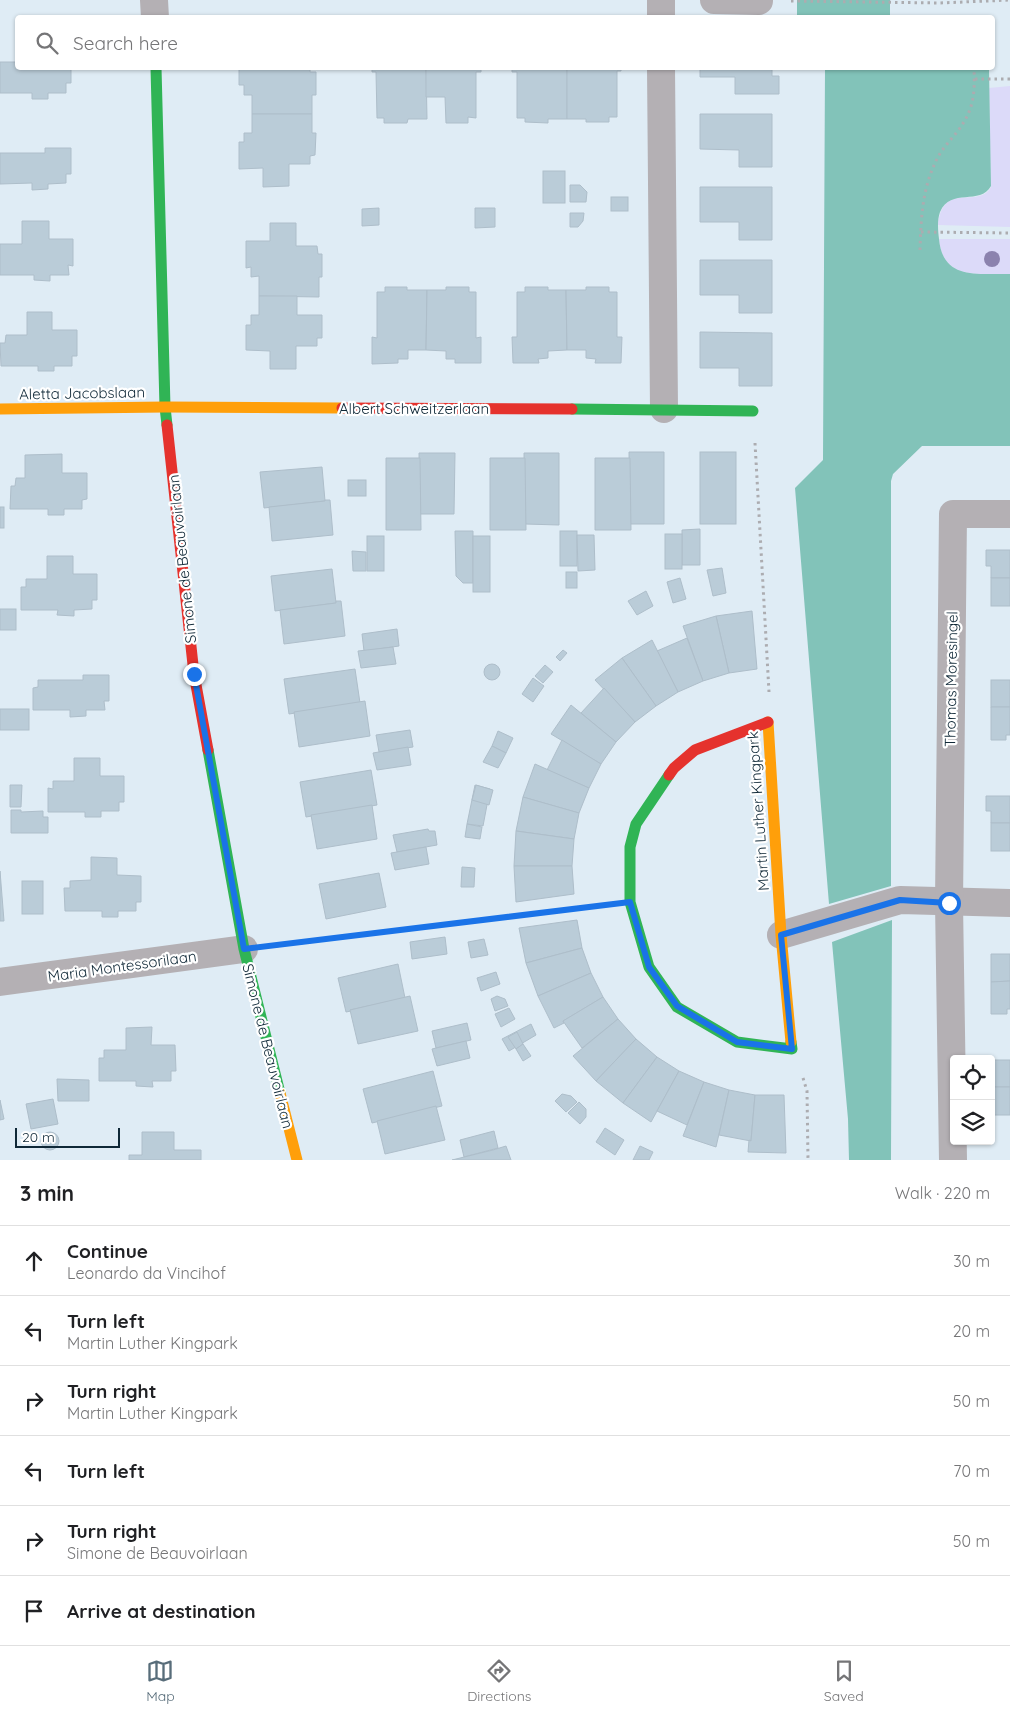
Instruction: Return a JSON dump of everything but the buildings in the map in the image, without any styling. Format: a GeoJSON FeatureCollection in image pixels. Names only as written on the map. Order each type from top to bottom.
{"type":"FeatureCollection","features":[{"type":"Feature","properties":{"kind":"street"},"geometry":{"type":"LineString","coordinates":[[154,0],[154,15]]}},
{"type":"Feature","properties":{"kind":"street"},"geometry":{"type":"LineString","coordinates":[[661,0],[661,15]]}},
{"type":"Feature","properties":{"kind":"street"},"geometry":{"type":"LineString","coordinates":[[714,0],[759,1]]}},
{"type":"Feature","properties":{"kind":"street","name":"Simone de Beauvoirlaan"},"geometry":{"type":"LineString","coordinates":[[156,70],[165,407],[194,674],[244,949],[297,1160]]}},
{"type":"Feature","properties":{"kind":"street"},"geometry":{"type":"LineString","coordinates":[[661,70],[664,409]]}},
{"type":"Feature","properties":{"kind":"street","name":"Aletta Jacobslaan"},"geometry":{"type":"LineString","coordinates":[[0,409],[165,407]]}},
{"type":"Feature","properties":{"kind":"street","name":"Albert Schweitzerlaan"},"geometry":{"type":"LineString","coordinates":[[165,407],[753,411]]}},
{"type":"Feature","properties":{"kind":"street","name":"Thomas Moresingel"},"geometry":{"type":"LineString","coordinates":[[949,903],[952,514],[1010,514]]}},
{"type":"Feature","properties":{"kind":"street","name":"Martin Luther Kingpark"},"geometry":{"type":"LineString","coordinates":[[768,722],[781,935],[792,1049],[737,1042],[677,1006],[649,967],[630,902],[630,847],[636,824],[674,768],[695,750],[768,722]]}},
{"type":"Feature","properties":{"kind":"street"},"geometry":{"type":"LineString","coordinates":[[781,935],[900,900],[949,903],[1010,903]]}},
{"type":"Feature","properties":{"kind":"street"},"geometry":{"type":"LineString","coordinates":[[949,903],[953,1160]]}},
{"type":"Feature","properties":{"kind":"street","name":"Maria Montessorilaan"},"geometry":{"type":"LineString","coordinates":[[0,982],[244,949]]}},
{"type":"Feature","properties":{"kind":"path"},"geometry":{"type":"LineString","coordinates":[[759,1],[940,3],[1010,0]]}},
{"type":"Feature","properties":{"kind":"path"},"geometry":{"type":"LineString","coordinates":[[920,250],[923,200],[928,179],[941,150],[966,120],[973,104],[975,90],[974,70]]}},
{"type":"Feature","properties":{"kind":"path"},"geometry":{"type":"LineString","coordinates":[[975,79],[1010,79]]}},
{"type":"Feature","properties":{"kind":"path"},"geometry":{"type":"LineString","coordinates":[[921,232],[1010,233]]}},
{"type":"Feature","properties":{"kind":"path"},"geometry":{"type":"LineString","coordinates":[[753,411],[769,690],[768,722]]}},
{"type":"Feature","properties":{"kind":"path"},"geometry":{"type":"LineString","coordinates":[[244,949],[630,902]]}},
{"type":"Feature","properties":{"kind":"path"},"geometry":{"type":"LineString","coordinates":[[792,1049],[807,1091],[808,1160]]}},
{"type":"Feature","properties":{"kind":"shaded area"},"geometry":{"type":"Polygon","coordinates":[[[797,0],[890,0],[890,15],[797,15],[797,0]]]}},
{"type":"Feature","properties":{"kind":"shaded area"},"geometry":{"type":"Polygon","coordinates":[[[825,70],[989,70],[991,186],[980,195],[951,200],[940,212],[938,226],[942,253],[947,262],[955,268],[975,274],[1010,274],[1010,446],[922,446],[893,474],[891,481],[891,886],[829,904],[795,488],[823,460],[825,70]]]}},
{"type":"Feature","properties":{"kind":"shaded area"},"geometry":{"type":"Polygon","coordinates":[[[1010,86],[1010,227],[938,225],[941,211],[947,203],[954,199],[978,196],[985,193],[991,187],[989,88],[1010,86]]]}},
{"type":"Feature","properties":{"kind":"shaded area"},"geometry":{"type":"Polygon","coordinates":[[[939,239],[1010,239],[1010,274],[974,274],[955,268],[947,262],[942,253],[939,239]]]}},
{"type":"Feature","properties":{"kind":"shaded area"},"geometry":{"type":"Polygon","coordinates":[[[892,920],[891,1160],[849,1160],[848,1119],[832,942],[892,920]]]}},
{"type":"Feature","properties":{"kind":"traffic: fast"},"geometry":{"type":"LineString","coordinates":[[156,70],[167,425]]}},
{"type":"Feature","properties":{"kind":"traffic: fast"},"geometry":{"type":"LineString","coordinates":[[572,409],[753,411]]}},
{"type":"Feature","properties":{"kind":"traffic: fast"},"geometry":{"type":"LineString","coordinates":[[208,750],[244,949],[280,1093]]}},
{"type":"Feature","properties":{"kind":"traffic: fast"},"geometry":{"type":"LineString","coordinates":[[669,775],[636,824],[630,847],[630,902],[649,967],[677,1007],[737,1042],[792,1049],[791,1042]]}},
{"type":"Feature","properties":{"kind":"traffic: slow"},"geometry":{"type":"LineString","coordinates":[[0,409],[165,407],[342,408]]}},
{"type":"Feature","properties":{"kind":"traffic: slow"},"geometry":{"type":"LineString","coordinates":[[768,722],[781,935],[791,1042]]}},
{"type":"Feature","properties":{"kind":"traffic: slow"},"geometry":{"type":"LineString","coordinates":[[280,1093],[297,1160]]}},
{"type":"Feature","properties":{"kind":"traffic: jam"},"geometry":{"type":"LineString","coordinates":[[342,408],[572,409]]}},
{"type":"Feature","properties":{"kind":"traffic: jam"},"geometry":{"type":"LineString","coordinates":[[167,425],[194,674],[208,750]]}},
{"type":"Feature","properties":{"kind":"traffic: jam"},"geometry":{"type":"LineString","coordinates":[[669,775],[674,768],[695,750],[768,722]]}},
{"type":"Feature","properties":{"kind":"route"},"geometry":{"type":"LineString","coordinates":[[194,674],[244,949],[630,902],[649,967],[677,1006],[737,1042],[792,1049],[781,935],[900,900],[949,903]]}}]}
